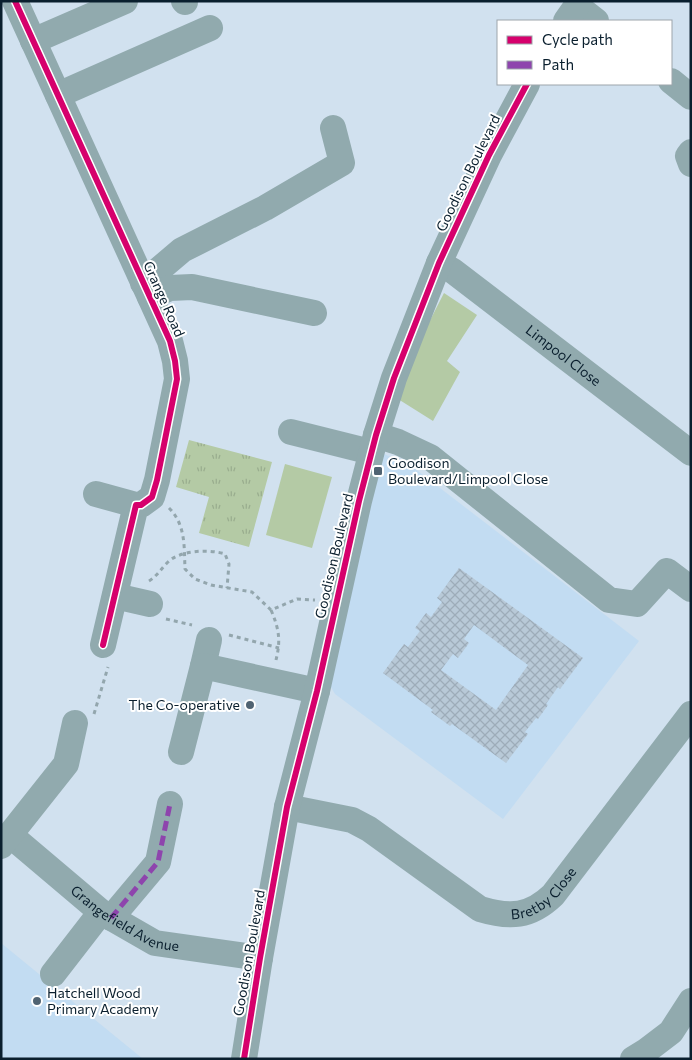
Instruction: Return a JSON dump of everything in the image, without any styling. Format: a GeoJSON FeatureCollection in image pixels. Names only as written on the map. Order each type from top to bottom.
{"type":"FeatureCollection","features":[{"type":"Feature","properties":{"kind":"street","name":"Grange Road"},"geometry":{"type":"LineString","coordinates":[[15,1],[170,341],[175,361],[176,379],[158,480],[144,501],[132,600],[103,645]]}},
{"type":"Feature","properties":{"kind":"street"},"geometry":{"type":"LineString","coordinates":[[33,41],[125,1]]}},
{"type":"Feature","properties":{"kind":"street"},"geometry":{"type":"LineString","coordinates":[[58,95],[210,28]]}},
{"type":"Feature","properties":{"kind":"street"},"geometry":{"type":"LineString","coordinates":[[672,82],[691,97]]}},
{"type":"Feature","properties":{"kind":"street","name":"Goodison Boulevard"},"geometry":{"type":"LineString","coordinates":[[244,1059],[287,807],[317,691],[374,444],[394,378],[439,263],[488,155],[526,85]]}},
{"type":"Feature","properties":{"kind":"street"},"geometry":{"type":"LineString","coordinates":[[147,290],[182,250],[265,208],[342,164],[332,128]]}},
{"type":"Feature","properties":{"kind":"street"},"geometry":{"type":"LineString","coordinates":[[691,152],[688,156],[691,164]]}},
{"type":"Feature","properties":{"kind":"street","name":"Limpool Close"},"geometry":{"type":"LineString","coordinates":[[439,263],[453,271],[689,452]]}},
{"type":"Feature","properties":{"kind":"street"},"geometry":{"type":"LineString","coordinates":[[147,290],[192,287],[314,313]]}},
{"type":"Feature","properties":{"kind":"street"},"geometry":{"type":"LineString","coordinates":[[291,432],[374,444],[398,442],[430,457],[609,600],[637,604],[666,571],[691,589]]}},
{"type":"Feature","properties":{"kind":"street"},"geometry":{"type":"LineString","coordinates":[[96,494],[144,501]]}},
{"type":"Feature","properties":{"kind":"street"},"geometry":{"type":"LineString","coordinates":[[182,752],[210,635]]}},
{"type":"Feature","properties":{"kind":"street"},"geometry":{"type":"LineString","coordinates":[[203,666],[317,691]]}},
{"type":"Feature","properties":{"kind":"street","name":"Bretby Close"},"geometry":{"type":"LineString","coordinates":[[287,807],[352,820],[369,829],[480,909],[495,914],[512,915],[530,911],[543,904],[553,894],[691,714]]}},
{"type":"Feature","properties":{"kind":"street","name":"Grangefield Avenue"},"geometry":{"type":"LineString","coordinates":[[75,723],[66,764],[6,840],[106,915],[155,943],[260,958]]}},
{"type":"Feature","properties":{"kind":"street"},"geometry":{"type":"LineString","coordinates":[[53,974],[106,915],[158,862],[170,804]]}},
{"type":"Feature","properties":{"kind":"street"},"geometry":{"type":"LineString","coordinates":[[634,1059],[671,1032],[691,1001]]}},
{"type":"Feature","properties":{"kind":"path"},"geometry":{"type":"LineString","coordinates":[[144,501],[165,505],[176,516],[183,530],[185,569],[195,579],[211,585],[252,592],[271,610],[279,627],[279,648],[271,681]]}},
{"type":"Feature","properties":{"kind":"path"},"geometry":{"type":"LineString","coordinates":[[227,588],[229,564],[225,554],[214,550],[184,553],[170,560],[156,577],[137,589],[132,600],[159,617],[210,635],[279,648]]}},
{"type":"Feature","properties":{"kind":"path"},"geometry":{"type":"LineString","coordinates":[[271,610],[297,599],[336,604]]}},
{"type":"Feature","properties":{"kind":"path"},"geometry":{"type":"LineString","coordinates":[[75,723],[91,724],[114,649],[103,645]]}},
{"type":"Feature","properties":{"kind":"shaded area"},"geometry":{"type":"Polygon","coordinates":[[[382,453],[414,468],[639,641],[503,819],[335,694],[328,682],[382,453]]]}},
{"type":"Feature","properties":{"kind":"shaded area","name":"Hatchell Wood Primary Academy"},"geometry":{"type":"Polygon","coordinates":[[[1,943],[143,1059],[1,1059],[1,943]]]}},
{"type":"Feature","properties":{"kind":"green space"},"geometry":{"type":"Polygon","coordinates":[[[444,293],[477,315],[447,361],[460,372],[433,421],[398,399],[419,342],[444,293]]]}},
{"type":"Feature","properties":{"kind":"green space"},"geometry":{"type":"Polygon","coordinates":[[[189,440],[272,462],[249,547],[199,533],[209,497],[176,487],[189,440]]]}},
{"type":"Feature","properties":{"kind":"green space"},"geometry":{"type":"Polygon","coordinates":[[[285,464],[332,477],[312,548],[266,535],[285,464]]]}},
{"type":"Feature","properties":{"kind":"building"},"geometry":{"type":"Polygon","coordinates":[[[459,568],[583,658],[560,689],[558,687],[538,719],[536,718],[525,732],[528,734],[506,763],[452,724],[450,726],[431,712],[433,710],[383,673],[404,644],[408,647],[420,631],[415,628],[426,613],[431,617],[442,602],[437,598],[459,568]],[[474,625],[464,639],[469,643],[458,658],[453,654],[441,670],[496,710],[528,665],[474,625]]]}},
{"type":"Feature","properties":{"kind":"marked path"},"geometry":{"type":"LineString","coordinates":[[111,918],[158,862],[170,804]]}},
{"type":"Feature","properties":{"kind":"cycle path"},"geometry":{"type":"LineString","coordinates":[[15,1],[170,341],[175,361],[177,379],[157,480],[152,497],[141,505],[136,505],[103,645]]}},
{"type":"Feature","properties":{"kind":"cycle path"},"geometry":{"type":"LineString","coordinates":[[244,1059],[287,807],[317,691],[359,501],[376,435],[394,378],[439,263],[489,155],[526,85]]}},
{"type":"Feature","properties":{"kind":"place","name":"Goodison Boulevard/Limpool Close"},"geometry":{"type":"Point","coordinates":[378,471]}},
{"type":"Feature","properties":{"kind":"place","name":"The Co-operative"},"geometry":{"type":"Point","coordinates":[250,705]}},
{"type":"Feature","properties":{"kind":"place","name":"Hatchell Wood Primary Academy"},"geometry":{"type":"Point","coordinates":[37,1001]}}]}
